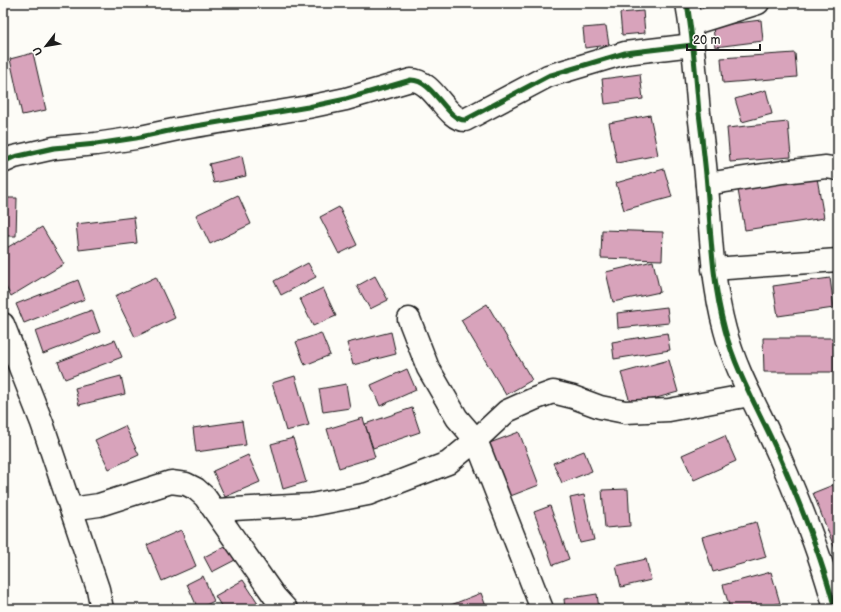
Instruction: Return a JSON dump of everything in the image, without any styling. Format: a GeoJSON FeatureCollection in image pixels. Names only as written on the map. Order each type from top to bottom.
{"type":"FeatureCollection","features":[{"type":"Feature","properties":{"kind":"street"},"geometry":{"type":"LineString","coordinates":[[3,162],[14,157],[54,148],[129,139],[178,129],[308,107],[346,99],[411,80],[418,80],[425,84],[453,114],[460,120],[465,120],[548,76],[625,53],[690,24],[758,3]]}},
{"type":"Feature","properties":{"kind":"street"},"geometry":{"type":"LineString","coordinates":[[690,24],[707,184],[713,269],[717,296],[725,331],[732,353],[750,395],[781,460],[833,582],[835,609]]}},
{"type":"Feature","properties":{"kind":"street"},"geometry":{"type":"LineString","coordinates":[[707,184],[826,167],[838,169]]}},
{"type":"Feature","properties":{"kind":"street"},"geometry":{"type":"LineString","coordinates":[[713,269],[838,260]]}},
{"type":"Feature","properties":{"kind":"street"},"geometry":{"type":"LineString","coordinates":[[410,319],[428,368],[457,418],[476,440],[496,487],[542,609]]}},
{"type":"Feature","properties":{"kind":"street"},"geometry":{"type":"LineString","coordinates":[[3,324],[42,423],[98,589],[102,609]]}},
{"type":"Feature","properties":{"kind":"street"},"geometry":{"type":"LineString","coordinates":[[215,510],[311,505],[368,494],[448,463],[476,440],[507,411],[553,392],[573,397],[600,407],[625,412],[669,410],[750,395]]}},
{"type":"Feature","properties":{"kind":"street"},"geometry":{"type":"LineString","coordinates":[[71,509],[99,505],[171,482],[186,484],[196,489],[205,497],[275,597],[286,609]]}},
{"type":"Feature","properties":{"kind":"building"},"geometry":{"type":"Polygon","coordinates":[[[707,3],[740,3],[711,14],[707,3]]]}},
{"type":"Feature","properties":{"kind":"building"},"geometry":{"type":"Polygon","coordinates":[[[643,11],[645,33],[622,35],[620,13],[643,11]]]}},
{"type":"Feature","properties":{"kind":"building"},"geometry":{"type":"Polygon","coordinates":[[[761,20],[763,41],[715,47],[713,26],[761,20]]]}},
{"type":"Feature","properties":{"kind":"building"},"geometry":{"type":"Polygon","coordinates":[[[606,26],[609,45],[585,48],[583,28],[606,26]]]}},
{"type":"Feature","properties":{"kind":"building"},"geometry":{"type":"Polygon","coordinates":[[[33,53],[46,110],[22,115],[10,59],[33,53]]]}},
{"type":"Feature","properties":{"kind":"building"},"geometry":{"type":"Polygon","coordinates":[[[795,53],[797,77],[723,83],[721,58],[795,53]]]}},
{"type":"Feature","properties":{"kind":"building"},"geometry":{"type":"Polygon","coordinates":[[[640,74],[643,99],[605,104],[602,79],[640,74]]]}},
{"type":"Feature","properties":{"kind":"building"},"geometry":{"type":"Polygon","coordinates":[[[766,90],[772,114],[742,122],[735,99],[766,90]]]}},
{"type":"Feature","properties":{"kind":"building"},"geometry":{"type":"Polygon","coordinates":[[[650,115],[658,155],[617,163],[609,123],[650,115]]]}},
{"type":"Feature","properties":{"kind":"building"},"geometry":{"type":"Polygon","coordinates":[[[788,122],[791,157],[730,162],[727,128],[788,122]]]}},
{"type":"Feature","properties":{"kind":"building"},"geometry":{"type":"Polygon","coordinates":[[[242,156],[246,176],[214,183],[209,164],[242,156]]]}},
{"type":"Feature","properties":{"kind":"building"},"geometry":{"type":"Polygon","coordinates":[[[664,169],[672,197],[624,210],[616,183],[664,169]]]}},
{"type":"Feature","properties":{"kind":"building"},"geometry":{"type":"Polygon","coordinates":[[[817,178],[824,218],[745,230],[738,190],[817,178]]]}},
{"type":"Feature","properties":{"kind":"building"},"geometry":{"type":"Polygon","coordinates":[[[238,195],[251,224],[210,244],[196,215],[238,195]]]}},
{"type":"Feature","properties":{"kind":"building"},"geometry":{"type":"Polygon","coordinates":[[[3,198],[17,198],[16,236],[3,236],[3,198]]]}},
{"type":"Feature","properties":{"kind":"building"},"geometry":{"type":"Polygon","coordinates":[[[339,207],[357,245],[339,254],[320,217],[339,207]]]}},
{"type":"Feature","properties":{"kind":"building"},"geometry":{"type":"Polygon","coordinates":[[[134,217],[137,243],[79,250],[76,224],[134,217]]]}},
{"type":"Feature","properties":{"kind":"building"},"geometry":{"type":"Polygon","coordinates":[[[42,227],[64,264],[11,296],[3,282],[3,250],[42,227]]]}},
{"type":"Feature","properties":{"kind":"building"},"geometry":{"type":"Polygon","coordinates":[[[602,230],[663,232],[662,260],[601,258],[602,230]]]}},
{"type":"Feature","properties":{"kind":"building"},"geometry":{"type":"Polygon","coordinates":[[[653,261],[660,292],[613,302],[606,272],[653,261]]]}},
{"type":"Feature","properties":{"kind":"building"},"geometry":{"type":"Polygon","coordinates":[[[308,263],[316,277],[281,295],[274,281],[308,263]]]}},
{"type":"Feature","properties":{"kind":"building"},"geometry":{"type":"Polygon","coordinates":[[[375,276],[388,300],[370,309],[357,286],[375,276]]]}},
{"type":"Feature","properties":{"kind":"building"},"geometry":{"type":"Polygon","coordinates":[[[156,277],[175,318],[135,337],[115,296],[156,277]]]}},
{"type":"Feature","properties":{"kind":"building"},"geometry":{"type":"Polygon","coordinates":[[[830,278],[834,308],[778,316],[773,286],[830,278]]]}},
{"type":"Feature","properties":{"kind":"building"},"geometry":{"type":"Polygon","coordinates":[[[78,280],[85,299],[24,323],[16,304],[78,280]]]}},
{"type":"Feature","properties":{"kind":"building"},"geometry":{"type":"Polygon","coordinates":[[[323,288],[336,316],[313,326],[300,299],[323,288]]]}},
{"type":"Feature","properties":{"kind":"building"},"geometry":{"type":"Polygon","coordinates":[[[487,304],[532,380],[506,395],[461,320],[487,304]]]}},
{"type":"Feature","properties":{"kind":"building"},"geometry":{"type":"Polygon","coordinates":[[[667,307],[669,323],[618,328],[617,313],[667,307]]]}},
{"type":"Feature","properties":{"kind":"building"},"geometry":{"type":"Polygon","coordinates":[[[92,310],[100,332],[43,354],[35,331],[92,310]]]}},
{"type":"Feature","properties":{"kind":"building"},"geometry":{"type":"Polygon","coordinates":[[[391,332],[396,354],[353,365],[347,343],[391,332]]]}},
{"type":"Feature","properties":{"kind":"building"},"geometry":{"type":"Polygon","coordinates":[[[321,333],[330,355],[305,365],[296,342],[321,333]]]}},
{"type":"Feature","properties":{"kind":"building"},"geometry":{"type":"Polygon","coordinates":[[[667,333],[670,350],[614,359],[612,342],[667,333]]]}},
{"type":"Feature","properties":{"kind":"building"},"geometry":{"type":"Polygon","coordinates":[[[763,338],[834,338],[834,372],[764,372],[763,338]]]}},
{"type":"Feature","properties":{"kind":"building"},"geometry":{"type":"Polygon","coordinates":[[[115,340],[122,357],[65,379],[58,362],[115,340]]]}},
{"type":"Feature","properties":{"kind":"building"},"geometry":{"type":"Polygon","coordinates":[[[669,360],[678,392],[631,405],[621,373],[669,360]]]}},
{"type":"Feature","properties":{"kind":"building"},"geometry":{"type":"Polygon","coordinates":[[[407,369],[416,390],[380,406],[371,385],[407,369]]]}},
{"type":"Feature","properties":{"kind":"building"},"geometry":{"type":"Polygon","coordinates":[[[121,376],[125,394],[79,405],[75,388],[121,376]]]}},
{"type":"Feature","properties":{"kind":"building"},"geometry":{"type":"Polygon","coordinates":[[[295,376],[309,425],[286,431],[272,383],[295,376]]]}},
{"type":"Feature","properties":{"kind":"building"},"geometry":{"type":"Polygon","coordinates":[[[346,384],[350,408],[323,412],[319,389],[346,384]]]}},
{"type":"Feature","properties":{"kind":"building"},"geometry":{"type":"Polygon","coordinates":[[[412,408],[420,432],[373,448],[365,424],[412,408]]]}},
{"type":"Feature","properties":{"kind":"building"},"geometry":{"type":"Polygon","coordinates":[[[363,418],[375,457],[339,468],[327,429],[363,418]]]}},
{"type":"Feature","properties":{"kind":"building"},"geometry":{"type":"Polygon","coordinates":[[[242,421],[246,445],[196,452],[193,428],[242,421]]]}},
{"type":"Feature","properties":{"kind":"building"},"geometry":{"type":"Polygon","coordinates":[[[125,426],[139,455],[109,469],[95,440],[125,426]]]}},
{"type":"Feature","properties":{"kind":"building"},"geometry":{"type":"Polygon","coordinates":[[[519,432],[539,485],[508,497],[487,444],[519,432]]]}},
{"type":"Feature","properties":{"kind":"building"},"geometry":{"type":"Polygon","coordinates":[[[725,436],[736,461],[694,480],[682,455],[725,436]]]}},
{"type":"Feature","properties":{"kind":"building"},"geometry":{"type":"Polygon","coordinates":[[[293,438],[306,482],[283,489],[271,444],[293,438]]]}},
{"type":"Feature","properties":{"kind":"building"},"geometry":{"type":"Polygon","coordinates":[[[584,451],[592,471],[562,483],[553,463],[584,451]]]}},
{"type":"Feature","properties":{"kind":"building"},"geometry":{"type":"Polygon","coordinates":[[[248,455],[260,482],[225,497],[213,471],[248,455]]]}},
{"type":"Feature","properties":{"kind":"building"},"geometry":{"type":"Polygon","coordinates":[[[838,483],[838,557],[813,493],[838,483]]]}},
{"type":"Feature","properties":{"kind":"building"},"geometry":{"type":"Polygon","coordinates":[[[628,489],[630,526],[605,528],[602,490],[628,489]]]}},
{"type":"Feature","properties":{"kind":"building"},"geometry":{"type":"Polygon","coordinates":[[[584,495],[594,540],[580,543],[570,498],[584,495]]]}},
{"type":"Feature","properties":{"kind":"building"},"geometry":{"type":"Polygon","coordinates":[[[550,506],[569,559],[553,565],[534,512],[550,506]]]}},
{"type":"Feature","properties":{"kind":"building"},"geometry":{"type":"Polygon","coordinates":[[[756,522],[766,557],[713,572],[702,537],[756,522]]]}},
{"type":"Feature","properties":{"kind":"building"},"geometry":{"type":"Polygon","coordinates":[[[181,530],[196,566],[162,581],[147,545],[181,530]]]}},
{"type":"Feature","properties":{"kind":"building"},"geometry":{"type":"Polygon","coordinates":[[[229,544],[237,559],[212,572],[204,557],[229,544]]]}},
{"type":"Feature","properties":{"kind":"building"},"geometry":{"type":"Polygon","coordinates":[[[646,559],[651,580],[621,587],[616,566],[646,559]]]}},
{"type":"Feature","properties":{"kind":"building"},"geometry":{"type":"Polygon","coordinates":[[[771,572],[780,603],[758,609],[730,609],[723,585],[771,572]]]}},
{"type":"Feature","properties":{"kind":"building"},"geometry":{"type":"Polygon","coordinates":[[[203,576],[214,601],[198,609],[187,584],[203,576]]]}},
{"type":"Feature","properties":{"kind":"building"},"geometry":{"type":"Polygon","coordinates":[[[243,580],[258,603],[248,609],[223,609],[215,596],[243,580]]]}},
{"type":"Feature","properties":{"kind":"building"},"geometry":{"type":"Polygon","coordinates":[[[481,593],[487,609],[441,609],[481,593]]]}},
{"type":"Feature","properties":{"kind":"building"},"geometry":{"type":"Polygon","coordinates":[[[597,594],[599,609],[565,609],[564,599],[597,594]]]}},
{"type":"Feature","properties":{"kind":"building"},"geometry":{"type":"Polygon","coordinates":[[[194,606],[195,609],[184,609],[194,606]]]}},
{"type":"Feature","properties":{"kind":"cycle path"},"geometry":{"type":"LineString","coordinates":[[687,3],[693,44],[717,294],[725,330],[736,364],[774,444],[804,515],[824,571],[835,609]]}},
{"type":"Feature","properties":{"kind":"cycle path"},"geometry":{"type":"LineString","coordinates":[[3,162],[14,157],[54,148],[136,138],[178,129],[308,107],[346,99],[411,80],[426,86],[452,114],[465,120],[548,76],[625,53],[693,45]]}}]}
